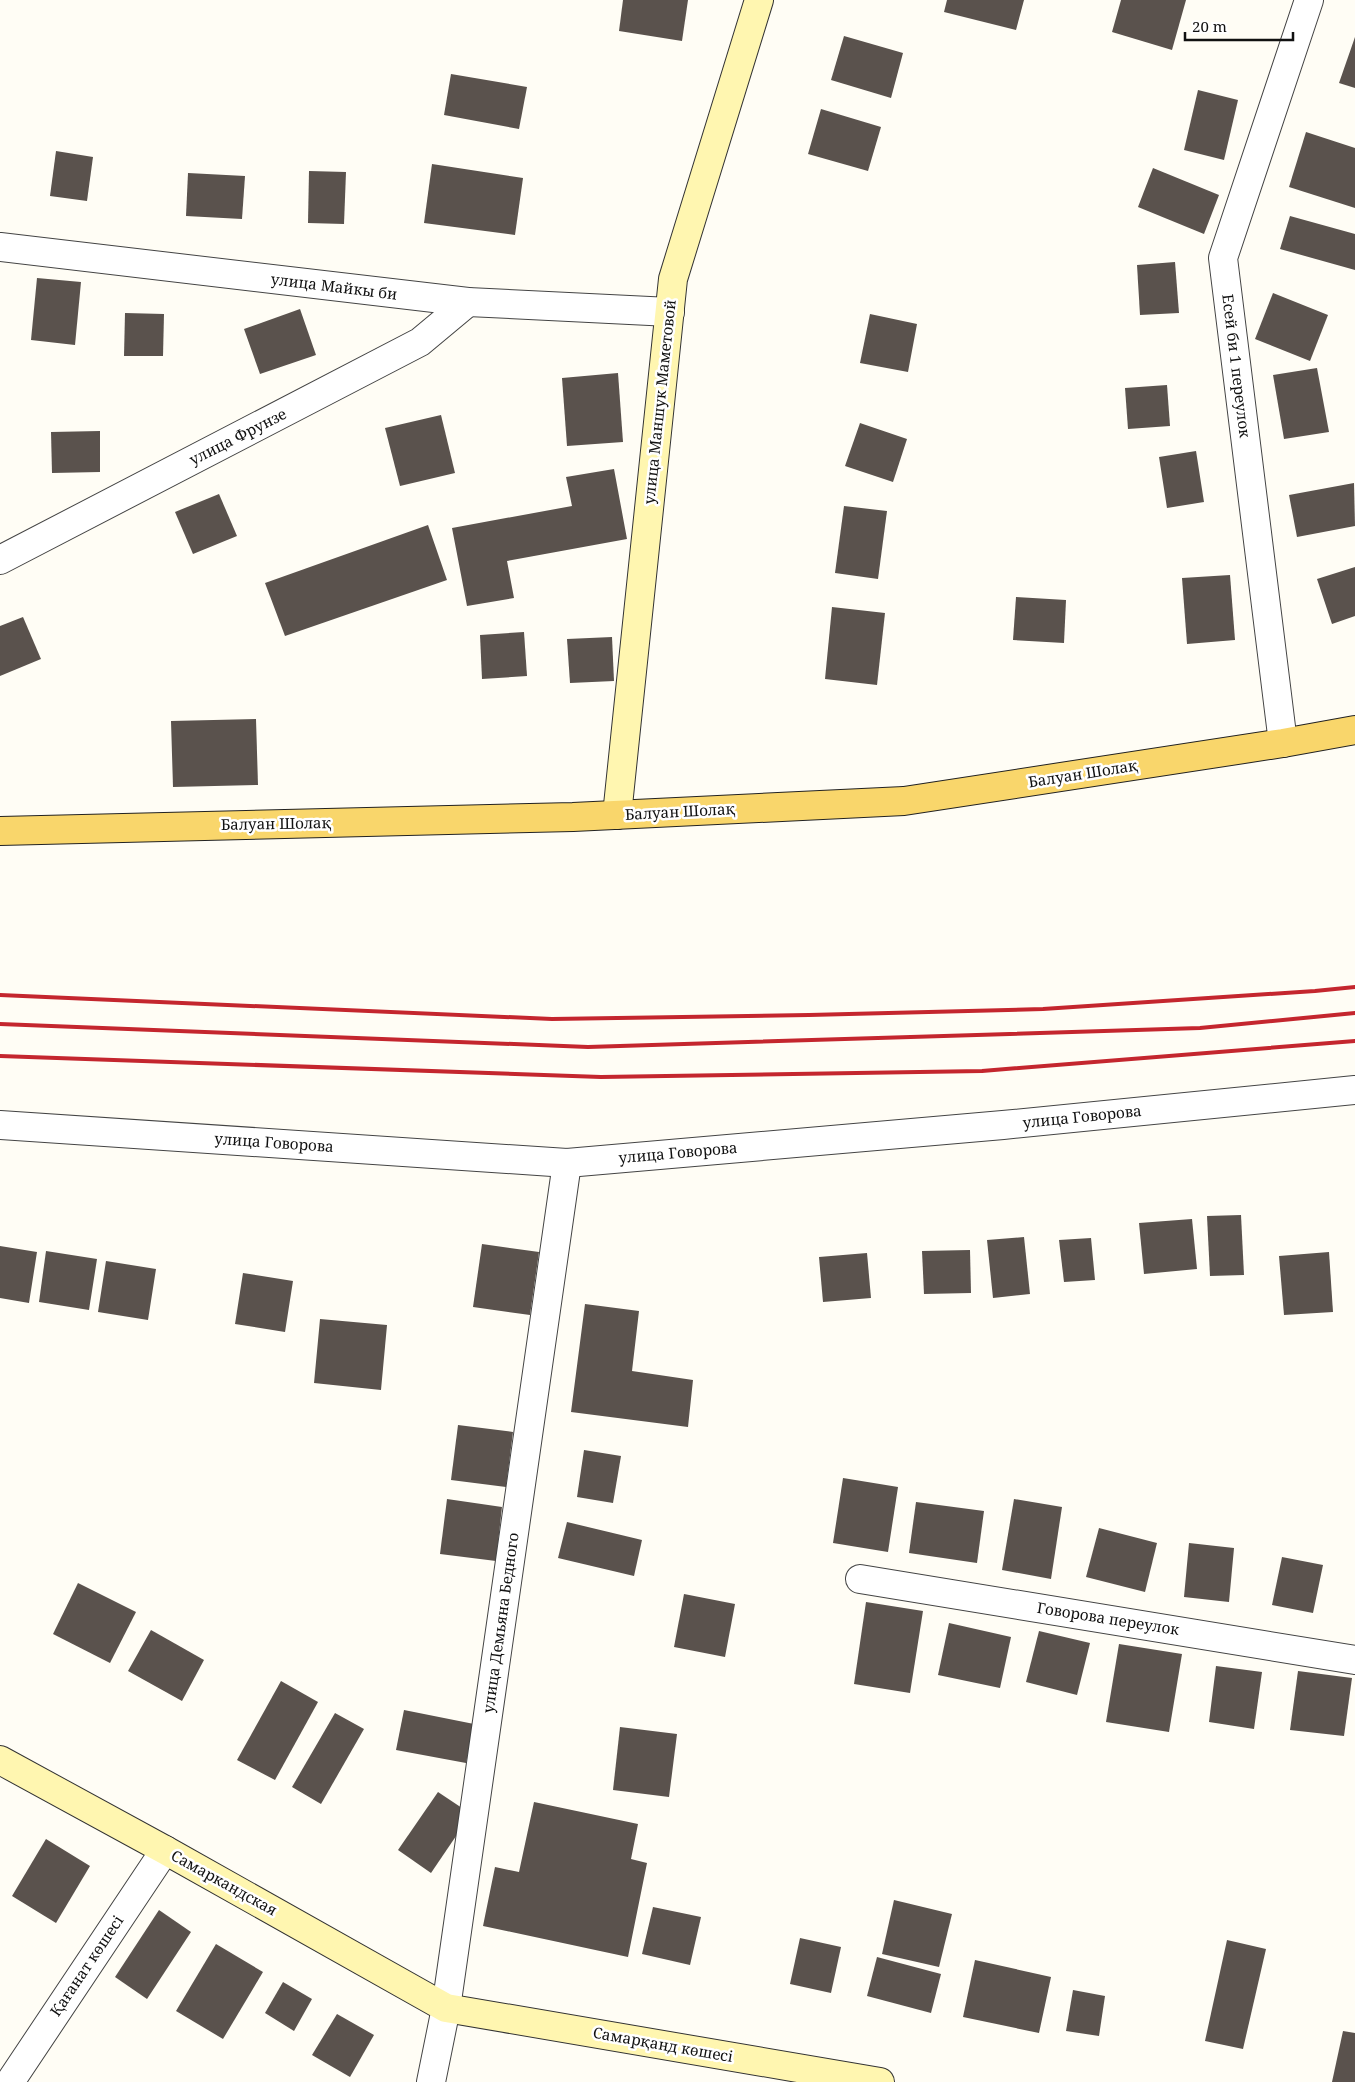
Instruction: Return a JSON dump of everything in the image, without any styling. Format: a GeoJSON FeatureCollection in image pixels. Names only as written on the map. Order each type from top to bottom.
{"type":"FeatureCollection","features":[{"type":"Feature","properties":{"kind":"main road","name":"Балуан Шолақ"},"geometry":{"type":"LineString","coordinates":[[0,831],[617,815],[904,801],[1283,743],[1355,730]]}},
{"type":"Feature","properties":{"kind":"street","name":"улица Маншук Маметовой"},"geometry":{"type":"LineString","coordinates":[[617,815],[672,279],[759,0]]}},
{"type":"Feature","properties":{"kind":"street","name":"Есей би 1 переулок"},"geometry":{"type":"LineString","coordinates":[[1283,743],[1223,258],[1309,0]]}},
{"type":"Feature","properties":{"kind":"street","name":"улица Майкы би"},"geometry":{"type":"LineString","coordinates":[[0,247],[468,302],[670,312]]}},
{"type":"Feature","properties":{"kind":"street","name":"улица Фрунзе"},"geometry":{"type":"LineString","coordinates":[[0,560],[420,342],[468,302]]}},
{"type":"Feature","properties":{"kind":"street","name":"улица Говорова"},"geometry":{"type":"LineString","coordinates":[[0,1125],[567,1163],[1003,1125],[1355,1090]]}},
{"type":"Feature","properties":{"kind":"street","name":"улица Демьяна Бедного"},"geometry":{"type":"LineString","coordinates":[[431,2082],[446,2008],[567,1163]]}},
{"type":"Feature","properties":{"kind":"street","name":"Говорова переулок"},"geometry":{"type":"LineString","coordinates":[[860,1579],[1355,1660]]}},
{"type":"Feature","properties":{"kind":"street","name":"Самаркандская"},"geometry":{"type":"LineString","coordinates":[[0,1760],[165,1850],[446,2008]]}},
{"type":"Feature","properties":{"kind":"street","name":"Қағанат көшесі"},"geometry":{"type":"LineString","coordinates":[[10,2082],[165,1850]]}},
{"type":"Feature","properties":{"kind":"street","name":"Самарқанд көшесі"},"geometry":{"type":"LineString","coordinates":[[446,2008],[880,2082]]}},
{"type":"Feature","properties":{"kind":"building"},"geometry":{"type":"Polygon","coordinates":[[[623,0],[688,0],[682,41],[619,31],[623,0]]]}},
{"type":"Feature","properties":{"kind":"building"},"geometry":{"type":"Polygon","coordinates":[[[947,0],[1024,0],[1016,30],[944,12],[947,0]]]}},
{"type":"Feature","properties":{"kind":"building"},"geometry":{"type":"Polygon","coordinates":[[[1121,0],[1186,0],[1172,50],[1112,32],[1121,0]]]}},
{"type":"Feature","properties":{"kind":"building"},"geometry":{"type":"Polygon","coordinates":[[[844,36],[903,53],[891,98],[831,80],[844,36]]]}},
{"type":"Feature","properties":{"kind":"building"},"geometry":{"type":"Polygon","coordinates":[[[1355,37],[1355,88],[1339,83],[1355,37]]]}},
{"type":"Feature","properties":{"kind":"building"},"geometry":{"type":"Polygon","coordinates":[[[451,74],[527,87],[519,129],[444,115],[451,74]]]}},
{"type":"Feature","properties":{"kind":"building"},"geometry":{"type":"Polygon","coordinates":[[[1198,90],[1238,100],[1224,160],[1184,150],[1198,90]]]}},
{"type":"Feature","properties":{"kind":"building"},"geometry":{"type":"Polygon","coordinates":[[[821,109],[881,127],[868,171],[808,154],[821,109]]]}},
{"type":"Feature","properties":{"kind":"building"},"geometry":{"type":"Polygon","coordinates":[[[1306,132],[1355,148],[1355,208],[1289,187],[1306,132]]]}},
{"type":"Feature","properties":{"kind":"building"},"geometry":{"type":"Polygon","coordinates":[[[56,151],[93,157],[87,201],[50,196],[56,151]]]}},
{"type":"Feature","properties":{"kind":"building"},"geometry":{"type":"Polygon","coordinates":[[[432,164],[523,178],[515,235],[424,223],[432,164]]]}},
{"type":"Feature","properties":{"kind":"building"},"geometry":{"type":"Polygon","coordinates":[[[1153,168],[1219,195],[1204,234],[1138,207],[1153,168]]]}},
{"type":"Feature","properties":{"kind":"building"},"geometry":{"type":"Polygon","coordinates":[[[309,171],[346,172],[344,224],[308,223],[309,171]]]}},
{"type":"Feature","properties":{"kind":"building"},"geometry":{"type":"Polygon","coordinates":[[[188,173],[245,176],[242,219],[186,216],[188,173]]]}},
{"type":"Feature","properties":{"kind":"building"},"geometry":{"type":"Polygon","coordinates":[[[1290,216],[1355,234],[1355,270],[1280,249],[1290,216]]]}},
{"type":"Feature","properties":{"kind":"building"},"geometry":{"type":"Polygon","coordinates":[[[1175,262],[1179,313],[1140,315],[1137,265],[1175,262]]]}},
{"type":"Feature","properties":{"kind":"building"},"geometry":{"type":"Polygon","coordinates":[[[37,278],[81,282],[75,345],[31,340],[37,278]]]}},
{"type":"Feature","properties":{"kind":"building"},"geometry":{"type":"Polygon","coordinates":[[[1273,293],[1328,315],[1310,361],[1255,339],[1273,293]]]}},
{"type":"Feature","properties":{"kind":"building"},"geometry":{"type":"Polygon","coordinates":[[[300,309],[316,355],[260,374],[244,329],[300,309]]]}},
{"type":"Feature","properties":{"kind":"building"},"geometry":{"type":"Polygon","coordinates":[[[125,313],[164,314],[163,356],[124,356],[125,313]]]}},
{"type":"Feature","properties":{"kind":"building"},"geometry":{"type":"Polygon","coordinates":[[[870,314],[917,324],[908,372],[860,363],[870,314]]]}},
{"type":"Feature","properties":{"kind":"building"},"geometry":{"type":"Polygon","coordinates":[[[1317,368],[1329,432],[1284,439],[1273,375],[1317,368]]]}},
{"type":"Feature","properties":{"kind":"building"},"geometry":{"type":"Polygon","coordinates":[[[618,373],[623,442],[567,446],[562,378],[618,373]]]}},
{"type":"Feature","properties":{"kind":"building"},"geometry":{"type":"Polygon","coordinates":[[[1167,385],[1170,426],[1128,429],[1125,388],[1167,385]]]}},
{"type":"Feature","properties":{"kind":"building"},"geometry":{"type":"Polygon","coordinates":[[[441,415],[455,473],[400,486],[385,428],[441,415]]]}},
{"type":"Feature","properties":{"kind":"building"},"geometry":{"type":"Polygon","coordinates":[[[860,423],[907,439],[893,482],[845,466],[860,423]]]}},
{"type":"Feature","properties":{"kind":"building"},"geometry":{"type":"Polygon","coordinates":[[[100,431],[100,472],[52,473],[51,432],[100,431]]]}},
{"type":"Feature","properties":{"kind":"building"},"geometry":{"type":"Polygon","coordinates":[[[1196,451],[1204,502],[1167,508],[1159,457],[1196,451]]]}},
{"type":"Feature","properties":{"kind":"building"},"geometry":{"type":"Polygon","coordinates":[[[614,469],[627,539],[507,561],[514,598],[467,606],[452,528],[572,506],[566,477],[614,469]]]}},
{"type":"Feature","properties":{"kind":"building"},"geometry":{"type":"Polygon","coordinates":[[[1354,483],[1355,526],[1297,537],[1289,495],[1354,483]]]}},
{"type":"Feature","properties":{"kind":"building"},"geometry":{"type":"Polygon","coordinates":[[[219,494],[237,536],[193,554],[175,512],[219,494]]]}},
{"type":"Feature","properties":{"kind":"building"},"geometry":{"type":"Polygon","coordinates":[[[844,506],[887,511],[878,579],[835,573],[844,506]]]}},
{"type":"Feature","properties":{"kind":"building"},"geometry":{"type":"Polygon","coordinates":[[[428,525],[447,580],[285,636],[265,583],[428,525]]]}},
{"type":"Feature","properties":{"kind":"building"},"geometry":{"type":"Polygon","coordinates":[[[1355,567],[1355,616],[1332,624],[1317,579],[1355,567]]]}},
{"type":"Feature","properties":{"kind":"building"},"geometry":{"type":"Polygon","coordinates":[[[1230,575],[1235,640],[1187,644],[1182,578],[1230,575]]]}},
{"type":"Feature","properties":{"kind":"building"},"geometry":{"type":"Polygon","coordinates":[[[1016,597],[1066,600],[1064,643],[1013,640],[1016,597]]]}},
{"type":"Feature","properties":{"kind":"building"},"geometry":{"type":"Polygon","coordinates":[[[832,607],[885,613],[877,685],[825,679],[832,607]]]}},
{"type":"Feature","properties":{"kind":"building"},"geometry":{"type":"Polygon","coordinates":[[[23,617],[41,659],[0,676],[0,626],[23,617]]]}},
{"type":"Feature","properties":{"kind":"building"},"geometry":{"type":"Polygon","coordinates":[[[524,632],[527,676],[482,679],[480,635],[524,632]]]}},
{"type":"Feature","properties":{"kind":"building"},"geometry":{"type":"Polygon","coordinates":[[[612,637],[614,681],[570,683],[567,639],[612,637]]]}},
{"type":"Feature","properties":{"kind":"building"},"geometry":{"type":"Polygon","coordinates":[[[256,719],[258,785],[173,787],[171,721],[256,719]]]}},
{"type":"Feature","properties":{"kind":"building"},"geometry":{"type":"Polygon","coordinates":[[[1241,1215],[1244,1275],[1210,1276],[1207,1216],[1241,1215]]]}},
{"type":"Feature","properties":{"kind":"building"},"geometry":{"type":"Polygon","coordinates":[[[1192,1219],[1197,1269],[1144,1274],[1139,1223],[1192,1219]]]}},
{"type":"Feature","properties":{"kind":"building"},"geometry":{"type":"Polygon","coordinates":[[[1024,1237],[1030,1294],[993,1298],[987,1240],[1024,1237]]]}},
{"type":"Feature","properties":{"kind":"building"},"geometry":{"type":"Polygon","coordinates":[[[1091,1238],[1095,1280],[1064,1282],[1059,1240],[1091,1238]]]}},
{"type":"Feature","properties":{"kind":"building"},"geometry":{"type":"Polygon","coordinates":[[[482,1244],[539,1252],[530,1315],[473,1307],[482,1244]]]}},
{"type":"Feature","properties":{"kind":"building"},"geometry":{"type":"Polygon","coordinates":[[[0,1246],[37,1252],[29,1303],[0,1298],[0,1246]]]}},
{"type":"Feature","properties":{"kind":"building"},"geometry":{"type":"Polygon","coordinates":[[[970,1250],[971,1293],[924,1294],[922,1251],[970,1250]]]}},
{"type":"Feature","properties":{"kind":"building"},"geometry":{"type":"Polygon","coordinates":[[[46,1251],[97,1259],[89,1310],[39,1302],[46,1251]]]}},
{"type":"Feature","properties":{"kind":"building"},"geometry":{"type":"Polygon","coordinates":[[[1329,1252],[1333,1312],[1284,1315],[1279,1256],[1329,1252]]]}},
{"type":"Feature","properties":{"kind":"building"},"geometry":{"type":"Polygon","coordinates":[[[867,1253],[871,1298],[823,1302],[819,1257],[867,1253]]]}},
{"type":"Feature","properties":{"kind":"building"},"geometry":{"type":"Polygon","coordinates":[[[106,1261],[156,1269],[148,1320],[98,1312],[106,1261]]]}},
{"type":"Feature","properties":{"kind":"building"},"geometry":{"type":"Polygon","coordinates":[[[243,1273],[293,1281],[285,1332],[235,1324],[243,1273]]]}},
{"type":"Feature","properties":{"kind":"building"},"geometry":{"type":"Polygon","coordinates":[[[585,1304],[639,1311],[632,1371],[693,1380],[688,1427],[571,1412],[585,1304]]]}},
{"type":"Feature","properties":{"kind":"building"},"geometry":{"type":"Polygon","coordinates":[[[320,1319],[387,1325],[381,1390],[314,1383],[320,1319]]]}},
{"type":"Feature","properties":{"kind":"building"},"geometry":{"type":"Polygon","coordinates":[[[458,1425],[513,1432],[506,1487],[451,1480],[458,1425]]]}},
{"type":"Feature","properties":{"kind":"building"},"geometry":{"type":"Polygon","coordinates":[[[584,1450],[621,1456],[613,1503],[577,1497],[584,1450]]]}},
{"type":"Feature","properties":{"kind":"building"},"geometry":{"type":"Polygon","coordinates":[[[843,1478],[898,1487],[888,1552],[833,1543],[843,1478]]]}},
{"type":"Feature","properties":{"kind":"building"},"geometry":{"type":"Polygon","coordinates":[[[447,1499],[502,1507],[496,1561],[440,1554],[447,1499]]]}},
{"type":"Feature","properties":{"kind":"building"},"geometry":{"type":"Polygon","coordinates":[[[1014,1499],[1062,1507],[1051,1579],[1002,1570],[1014,1499]]]}},
{"type":"Feature","properties":{"kind":"building"},"geometry":{"type":"Polygon","coordinates":[[[916,1502],[984,1511],[977,1563],[909,1553],[916,1502]]]}},
{"type":"Feature","properties":{"kind":"building"},"geometry":{"type":"Polygon","coordinates":[[[567,1522],[642,1540],[634,1576],[558,1558],[567,1522]]]}},
{"type":"Feature","properties":{"kind":"building"},"geometry":{"type":"Polygon","coordinates":[[[1099,1528],[1157,1543],[1145,1592],[1086,1577],[1099,1528]]]}},
{"type":"Feature","properties":{"kind":"building"},"geometry":{"type":"Polygon","coordinates":[[[1189,1543],[1234,1548],[1229,1602],[1184,1597],[1189,1543]]]}},
{"type":"Feature","properties":{"kind":"building"},"geometry":{"type":"Polygon","coordinates":[[[1282,1557],[1323,1565],[1313,1613],[1272,1605],[1282,1557]]]}},
{"type":"Feature","properties":{"kind":"building"},"geometry":{"type":"Polygon","coordinates":[[[78,1583],[136,1612],[110,1663],[53,1634],[78,1583]]]}},
{"type":"Feature","properties":{"kind":"building"},"geometry":{"type":"Polygon","coordinates":[[[684,1594],[735,1604],[725,1657],[674,1647],[684,1594]]]}},
{"type":"Feature","properties":{"kind":"building"},"geometry":{"type":"Polygon","coordinates":[[[866,1602],[923,1611],[910,1693],[854,1684],[866,1602]]]}},
{"type":"Feature","properties":{"kind":"building"},"geometry":{"type":"Polygon","coordinates":[[[949,1623],[1011,1637],[1000,1688],[938,1675],[949,1623]]]}},
{"type":"Feature","properties":{"kind":"building"},"geometry":{"type":"Polygon","coordinates":[[[151,1630],[204,1660],[182,1701],[128,1671],[151,1630]]]}},
{"type":"Feature","properties":{"kind":"building"},"geometry":{"type":"Polygon","coordinates":[[[1039,1631],[1090,1643],[1077,1695],[1026,1682],[1039,1631]]]}},
{"type":"Feature","properties":{"kind":"building"},"geometry":{"type":"Polygon","coordinates":[[[1119,1644],[1182,1654],[1169,1732],[1106,1722],[1119,1644]]]}},
{"type":"Feature","properties":{"kind":"building"},"geometry":{"type":"Polygon","coordinates":[[[1216,1666],[1262,1672],[1254,1729],[1209,1722],[1216,1666]]]}},
{"type":"Feature","properties":{"kind":"building"},"geometry":{"type":"Polygon","coordinates":[[[1298,1671],[1352,1678],[1344,1736],[1290,1730],[1298,1671]]]}},
{"type":"Feature","properties":{"kind":"building"},"geometry":{"type":"Polygon","coordinates":[[[281,1681],[318,1702],[275,1780],[237,1760],[281,1681]]]}},
{"type":"Feature","properties":{"kind":"building"},"geometry":{"type":"Polygon","coordinates":[[[404,1710],[474,1724],[466,1763],[396,1750],[404,1710]]]}},
{"type":"Feature","properties":{"kind":"building"},"geometry":{"type":"Polygon","coordinates":[[[335,1713],[364,1729],[321,1804],[292,1787],[335,1713]]]}},
{"type":"Feature","properties":{"kind":"building"},"geometry":{"type":"Polygon","coordinates":[[[620,1727],[677,1734],[669,1797],[613,1790],[620,1727]]]}},
{"type":"Feature","properties":{"kind":"building"},"geometry":{"type":"Polygon","coordinates":[[[438,1792],[471,1814],[431,1873],[398,1850],[438,1792]]]}},
{"type":"Feature","properties":{"kind":"building"},"geometry":{"type":"Polygon","coordinates":[[[534,1802],[638,1824],[631,1859],[647,1863],[628,1957],[483,1926],[495,1867],[519,1872],[534,1802]]]}},
{"type":"Feature","properties":{"kind":"building"},"geometry":{"type":"Polygon","coordinates":[[[46,1839],[90,1866],[56,1923],[12,1896],[46,1839]]]}},
{"type":"Feature","properties":{"kind":"building"},"geometry":{"type":"Polygon","coordinates":[[[894,1900],[952,1914],[939,1967],[882,1954],[894,1900]]]}},
{"type":"Feature","properties":{"kind":"building"},"geometry":{"type":"Polygon","coordinates":[[[653,1907],[701,1917],[690,1965],[642,1954],[653,1907]]]}},
{"type":"Feature","properties":{"kind":"building"},"geometry":{"type":"Polygon","coordinates":[[[159,1910],[191,1932],[147,1999],[115,1977],[159,1910]]]}},
{"type":"Feature","properties":{"kind":"building"},"geometry":{"type":"Polygon","coordinates":[[[800,1938],[841,1947],[831,1993],[790,1984],[800,1938]]]}},
{"type":"Feature","properties":{"kind":"building"},"geometry":{"type":"Polygon","coordinates":[[[1227,1940],[1266,1949],[1243,2049],[1205,2041],[1227,1940]]]}},
{"type":"Feature","properties":{"kind":"building"},"geometry":{"type":"Polygon","coordinates":[[[216,1944],[263,1972],[223,2039],[176,2011],[216,1944]]]}},
{"type":"Feature","properties":{"kind":"building"},"geometry":{"type":"Polygon","coordinates":[[[877,1957],[941,1974],[931,2013],[867,1996],[877,1957]]]}},
{"type":"Feature","properties":{"kind":"building"},"geometry":{"type":"Polygon","coordinates":[[[975,1960],[1051,1977],[1039,2033],[963,2017],[975,1960]]]}},
{"type":"Feature","properties":{"kind":"building"},"geometry":{"type":"Polygon","coordinates":[[[283,1982],[312,1999],[294,2031],[265,2013],[283,1982]]]}},
{"type":"Feature","properties":{"kind":"building"},"geometry":{"type":"Polygon","coordinates":[[[1073,1990],[1105,1996],[1099,2036],[1066,2031],[1073,1990]]]}},
{"type":"Feature","properties":{"kind":"building"},"geometry":{"type":"Polygon","coordinates":[[[337,2014],[374,2035],[350,2077],[312,2055],[337,2014]]]}},
{"type":"Feature","properties":{"kind":"building"},"geometry":{"type":"Polygon","coordinates":[[[1343,2031],[1355,2033],[1355,2082],[1332,2082],[1343,2031]]]}},
{"type":"Feature","properties":{"kind":"railway"},"geometry":{"type":"LineString","coordinates":[[0,995],[552,1019],[1043,1009],[1355,987]]}},
{"type":"Feature","properties":{"kind":"railway"},"geometry":{"type":"LineString","coordinates":[[0,1024],[588,1047],[1200,1028],[1355,1013]]}},
{"type":"Feature","properties":{"kind":"railway"},"geometry":{"type":"LineString","coordinates":[[0,1056],[601,1077],[982,1071],[1355,1041]]}}]}
